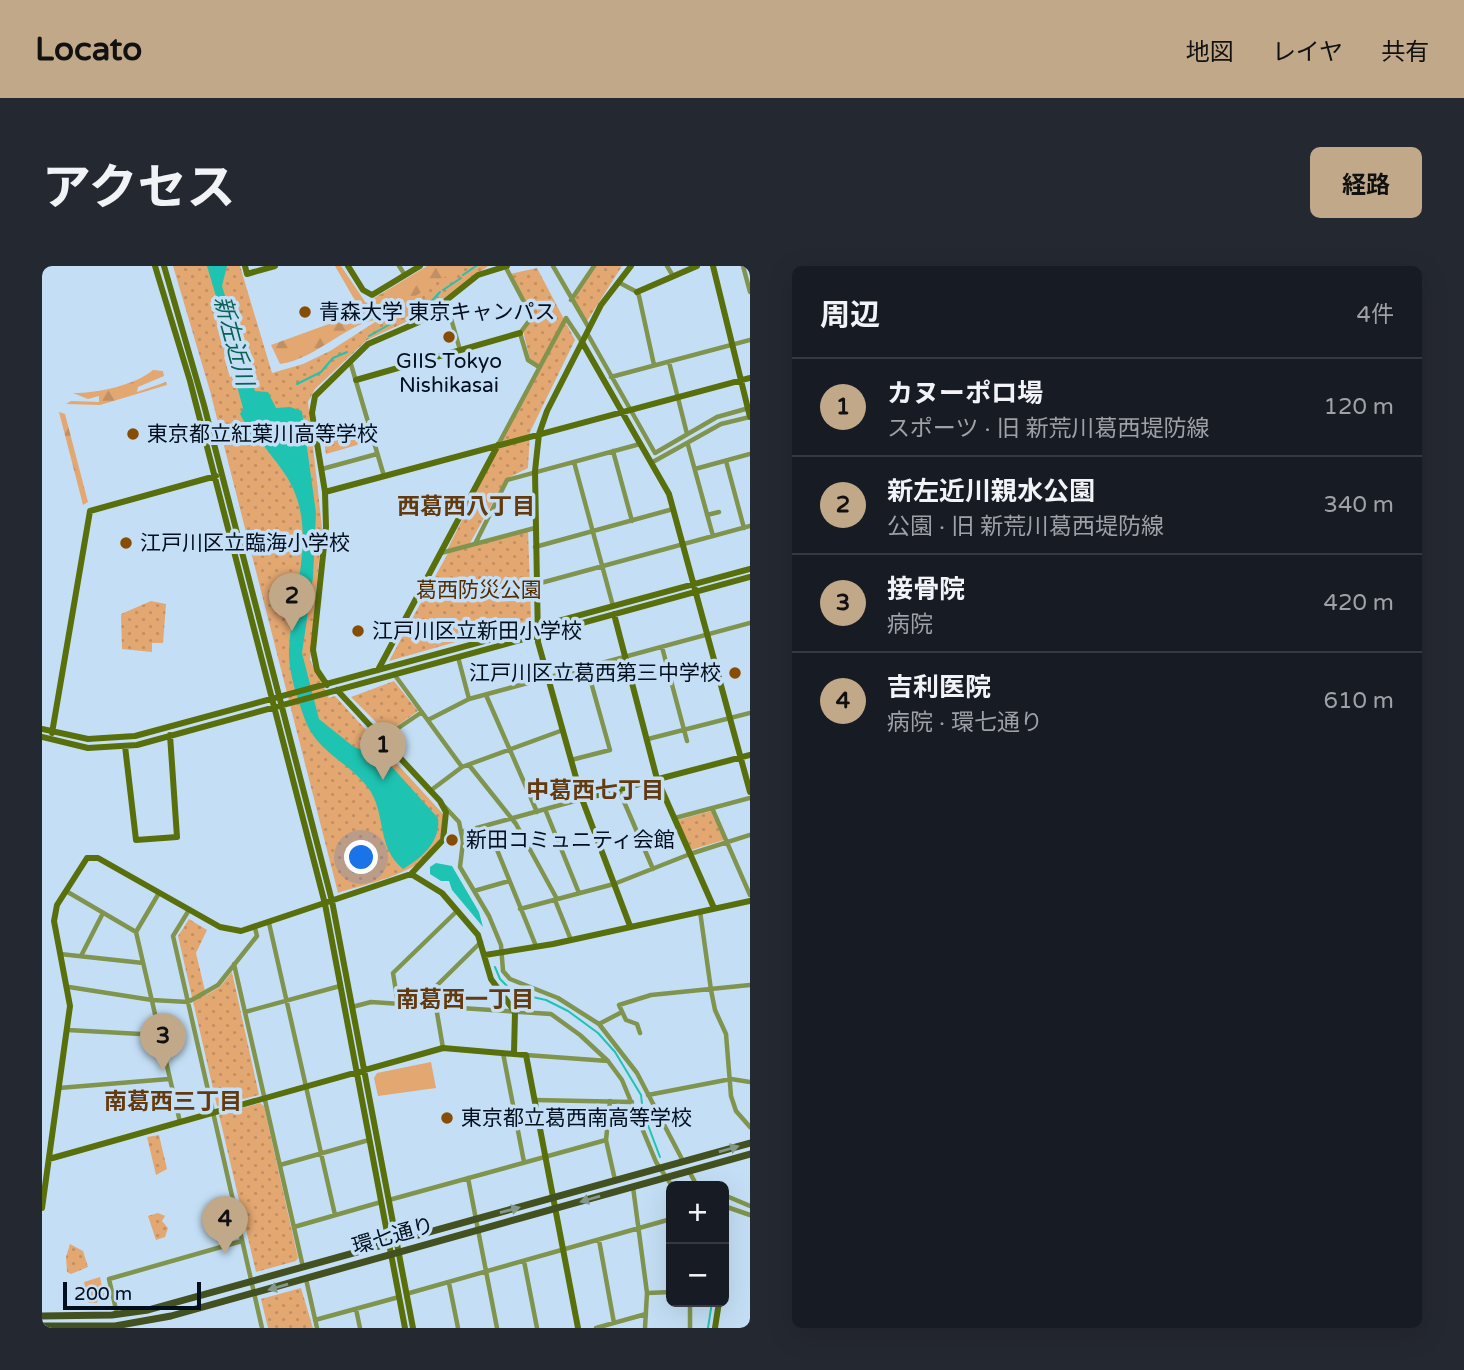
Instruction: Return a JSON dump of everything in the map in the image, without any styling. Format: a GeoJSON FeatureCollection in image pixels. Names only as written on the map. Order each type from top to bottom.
{"type":"FeatureCollection","features":[{"type":"Feature","properties":{"kind":"main road","name":"環七通り"},"geometry":{"type":"LineString","coordinates":[[42,1315],[117,1315],[148,1310],[750,1143]]}},
{"type":"Feature","properties":{"kind":"main road","name":"環七通り"},"geometry":{"type":"LineString","coordinates":[[42,1326],[120,1327],[306,1279],[750,1153]]}},
{"type":"Feature","properties":{"kind":"street"},"geometry":{"type":"LineString","coordinates":[[155,266],[218,475]]}},
{"type":"Feature","properties":{"kind":"street"},"geometry":{"type":"LineString","coordinates":[[164,266],[328,903],[352,1007],[389,1200],[399,1297],[405,1328]]}},
{"type":"Feature","properties":{"kind":"street"},"geometry":{"type":"LineString","coordinates":[[245,266],[247,274],[275,266]]}},
{"type":"Feature","properties":{"kind":"street"},"geometry":{"type":"LineString","coordinates":[[399,266],[405,275]]}},
{"type":"Feature","properties":{"kind":"street"},"geometry":{"type":"LineString","coordinates":[[350,267],[369,295],[376,295],[421,266]]}},
{"type":"Feature","properties":{"kind":"street"},"geometry":{"type":"LineString","coordinates":[[323,685],[313,650],[324,560],[325,492],[312,404],[315,396],[368,344],[419,322],[478,275],[506,266],[532,317],[520,333],[356,380]]}},
{"type":"Feature","properties":{"kind":"street"},"geometry":{"type":"LineString","coordinates":[[553,266],[588,330],[640,443],[668,494],[727,719],[750,792]]}},
{"type":"Feature","properties":{"kind":"street"},"geometry":{"type":"LineString","coordinates":[[571,300],[594,266]]}},
{"type":"Feature","properties":{"kind":"street"},"geometry":{"type":"LineString","coordinates":[[630,926],[582,799],[538,635],[535,471],[539,434],[547,411],[588,330],[618,281],[631,266]]}},
{"type":"Feature","properties":{"kind":"street"},"geometry":{"type":"LineString","coordinates":[[667,266],[673,276]]}},
{"type":"Feature","properties":{"kind":"street"},"geometry":{"type":"LineString","coordinates":[[637,292],[697,266]]}},
{"type":"Feature","properties":{"kind":"street"},"geometry":{"type":"LineString","coordinates":[[651,463],[688,445],[721,424],[750,417],[713,266]]}},
{"type":"Feature","properties":{"kind":"street"},"geometry":{"type":"LineString","coordinates":[[743,266],[750,292]]}},
{"type":"Feature","properties":{"kind":"street"},"geometry":{"type":"LineString","coordinates":[[618,281],[637,292],[654,365]]}},
{"type":"Feature","properties":{"kind":"street"},"geometry":{"type":"LineString","coordinates":[[446,301],[460,350]]}},
{"type":"Feature","properties":{"kind":"street"},"geometry":{"type":"LineString","coordinates":[[378,670],[566,318],[655,453],[717,417],[749,408]]}},
{"type":"Feature","properties":{"kind":"street"},"geometry":{"type":"LineString","coordinates":[[520,333],[528,360],[539,367]]}},
{"type":"Feature","properties":{"kind":"street"},"geometry":{"type":"LineString","coordinates":[[611,377],[750,340]]}},
{"type":"Feature","properties":{"kind":"street"},"geometry":{"type":"LineString","coordinates":[[350,361],[384,476]]}},
{"type":"Feature","properties":{"kind":"street"},"geometry":{"type":"LineString","coordinates":[[669,362],[687,434]]}},
{"type":"Feature","properties":{"kind":"street"},"geometry":{"type":"LineString","coordinates":[[325,492],[750,378]]}},
{"type":"Feature","properties":{"kind":"street"},"geometry":{"type":"LineString","coordinates":[[475,544],[507,480],[640,443]]}},
{"type":"Feature","properties":{"kind":"street"},"geometry":{"type":"LineString","coordinates":[[688,445],[713,536]]}},
{"type":"Feature","properties":{"kind":"street"},"geometry":{"type":"LineString","coordinates":[[613,451],[632,521]]}},
{"type":"Feature","properties":{"kind":"street"},"geometry":{"type":"LineString","coordinates":[[322,469],[377,454]]}},
{"type":"Feature","properties":{"kind":"street"},"geometry":{"type":"LineString","coordinates":[[695,470],[750,454]]}},
{"type":"Feature","properties":{"kind":"street"},"geometry":{"type":"LineString","coordinates":[[574,461],[657,779],[714,908]]}},
{"type":"Feature","properties":{"kind":"street"},"geometry":{"type":"LineString","coordinates":[[536,584],[747,527],[726,461]]}},
{"type":"Feature","properties":{"kind":"street"},"geometry":{"type":"LineString","coordinates":[[52,736],[90,511],[218,475]]}},
{"type":"Feature","properties":{"kind":"street"},"geometry":{"type":"LineString","coordinates":[[535,547],[673,509]]}},
{"type":"Feature","properties":{"kind":"street"},"geometry":{"type":"LineString","coordinates":[[707,515],[719,512]]}},
{"type":"Feature","properties":{"kind":"street"},"geometry":{"type":"LineString","coordinates":[[440,553],[535,528]]}},
{"type":"Feature","properties":{"kind":"street"},"geometry":{"type":"LineString","coordinates":[[42,729],[52,736],[88,748],[125,746],[538,635],[692,584],[750,569]]}},
{"type":"Feature","properties":{"kind":"street"},"geometry":{"type":"LineString","coordinates":[[42,737],[124,738],[538,627],[750,577]]}},
{"type":"Feature","properties":{"kind":"street"},"geometry":{"type":"LineString","coordinates":[[428,720],[469,699],[750,623]]}},
{"type":"Feature","properties":{"kind":"street"},"geometry":{"type":"LineString","coordinates":[[662,647],[687,741]]}},
{"type":"Feature","properties":{"kind":"street"},"geometry":{"type":"LineString","coordinates":[[458,657],[469,699]]}},
{"type":"Feature","properties":{"kind":"street"},"geometry":{"type":"LineString","coordinates":[[571,760],[610,750],[587,668]]}},
{"type":"Feature","properties":{"kind":"street"},"geometry":{"type":"LineString","coordinates":[[394,674],[462,767]]}},
{"type":"Feature","properties":{"kind":"street"},"geometry":{"type":"LineString","coordinates":[[337,690],[458,822],[462,832],[460,867],[489,916],[501,951],[503,971],[510,979],[558,998],[600,1024],[623,1053],[683,1161]]}},
{"type":"Feature","properties":{"kind":"street"},"geometry":{"type":"LineString","coordinates":[[486,695],[537,812]]}},
{"type":"Feature","properties":{"kind":"street"},"geometry":{"type":"LineString","coordinates":[[381,740],[422,712]]}},
{"type":"Feature","properties":{"kind":"street"},"geometry":{"type":"LineString","coordinates":[[648,739],[750,713]]}},
{"type":"Feature","properties":{"kind":"street"},"geometry":{"type":"LineString","coordinates":[[430,791],[462,767],[563,730]]}},
{"type":"Feature","properties":{"kind":"street"},"geometry":{"type":"LineString","coordinates":[[125,746],[136,840],[177,837],[170,735]]}},
{"type":"Feature","properties":{"kind":"street"},"geometry":{"type":"LineString","coordinates":[[462,832],[750,755]]}},
{"type":"Feature","properties":{"kind":"street"},"geometry":{"type":"LineString","coordinates":[[469,765],[512,818],[556,899],[571,940]]}},
{"type":"Feature","properties":{"kind":"street"},"geometry":{"type":"LineString","coordinates":[[620,790],[653,869]]}},
{"type":"Feature","properties":{"kind":"street"},"geometry":{"type":"LineString","coordinates":[[675,818],[750,798]]}},
{"type":"Feature","properties":{"kind":"street"},"geometry":{"type":"LineString","coordinates":[[42,1208],[68,1030],[69,987],[54,921],[57,905],[84,861],[93,856],[188,910],[228,929],[255,928],[411,874],[443,840],[446,812],[440,801]]}},
{"type":"Feature","properties":{"kind":"street"},"geometry":{"type":"LineString","coordinates":[[485,955],[571,940],[750,898],[712,808]]}},
{"type":"Feature","properties":{"kind":"street"},"geometry":{"type":"LineString","coordinates":[[545,809],[579,894]]}},
{"type":"Feature","properties":{"kind":"street"},"geometry":{"type":"LineString","coordinates":[[487,825],[536,946]]}},
{"type":"Feature","properties":{"kind":"street"},"geometry":{"type":"LineString","coordinates":[[520,909],[614,884],[690,854],[750,835]]}},
{"type":"Feature","properties":{"kind":"street"},"geometry":{"type":"LineString","coordinates":[[411,874],[432,884],[458,910],[481,942],[494,984],[515,1012],[514,1053]]}},
{"type":"Feature","properties":{"kind":"street"},"geometry":{"type":"LineString","coordinates":[[474,891],[509,881]]}},
{"type":"Feature","properties":{"kind":"street"},"geometry":{"type":"LineString","coordinates":[[66,891],[136,932]]}},
{"type":"Feature","properties":{"kind":"street"},"geometry":{"type":"LineString","coordinates":[[159,893],[136,932],[180,1122]]}},
{"type":"Feature","properties":{"kind":"street"},"geometry":{"type":"LineString","coordinates":[[328,903],[356,1073],[381,1202],[393,1243]]}},
{"type":"Feature","properties":{"kind":"street"},"geometry":{"type":"LineString","coordinates":[[188,910],[173,936],[262,1328]]}},
{"type":"Feature","properties":{"kind":"street"},"geometry":{"type":"LineString","coordinates":[[398,1004],[393,974],[458,910]]}},
{"type":"Feature","properties":{"kind":"street"},"geometry":{"type":"LineString","coordinates":[[700,911],[715,1010],[725,1026],[731,1096],[736,1111],[750,1127]]}},
{"type":"Feature","properties":{"kind":"street"},"geometry":{"type":"LineString","coordinates":[[81,956],[103,913]]}},
{"type":"Feature","properties":{"kind":"street"},"geometry":{"type":"LineString","coordinates":[[269,923],[335,1215]]}},
{"type":"Feature","properties":{"kind":"street"},"geometry":{"type":"LineString","coordinates":[[69,987],[152,1000],[188,1002],[218,985],[257,936],[255,928]]}},
{"type":"Feature","properties":{"kind":"street"},"geometry":{"type":"LineString","coordinates":[[417,1005],[481,942]]}},
{"type":"Feature","properties":{"kind":"street"},"geometry":{"type":"LineString","coordinates":[[60,953],[143,963]]}},
{"type":"Feature","properties":{"kind":"street"},"geometry":{"type":"LineString","coordinates":[[234,964],[303,1268]]}},
{"type":"Feature","properties":{"kind":"street"},"geometry":{"type":"LineString","coordinates":[[640,1032],[637,1024],[626,1020],[619,1005],[639,998],[750,985]]}},
{"type":"Feature","properties":{"kind":"street"},"geometry":{"type":"LineString","coordinates":[[245,1013],[340,986]]}},
{"type":"Feature","properties":{"kind":"street"},"geometry":{"type":"LineString","coordinates":[[352,1007],[371,1002],[551,1014],[608,1061],[622,1080],[659,1168],[668,1181]]}},
{"type":"Feature","properties":{"kind":"street"},"geometry":{"type":"LineString","coordinates":[[436,1007],[443,1048]]}},
{"type":"Feature","properties":{"kind":"street"},"geometry":{"type":"LineString","coordinates":[[600,1024],[622,1012]]}},
{"type":"Feature","properties":{"kind":"street"},"geometry":{"type":"LineString","coordinates":[[68,1030],[159,1035]]}},
{"type":"Feature","properties":{"kind":"street"},"geometry":{"type":"LineString","coordinates":[[49,1159],[443,1048],[608,1061]]}},
{"type":"Feature","properties":{"kind":"street"},"geometry":{"type":"LineString","coordinates":[[503,1053],[524,1162]]}},
{"type":"Feature","properties":{"kind":"street"},"geometry":{"type":"LineString","coordinates":[[526,1055],[578,1328]]}},
{"type":"Feature","properties":{"kind":"street"},"geometry":{"type":"LineString","coordinates":[[59,1088],[169,1079]]}},
{"type":"Feature","properties":{"kind":"street"},"geometry":{"type":"LineString","coordinates":[[648,1095],[731,1079],[750,1082]]}},
{"type":"Feature","properties":{"kind":"street"},"geometry":{"type":"LineString","coordinates":[[534,1100],[632,1102]]}},
{"type":"Feature","properties":{"kind":"street"},"geometry":{"type":"LineString","coordinates":[[610,1101],[606,1140],[615,1181]]}},
{"type":"Feature","properties":{"kind":"street"},"geometry":{"type":"LineString","coordinates":[[280,1165],[369,1140]]}},
{"type":"Feature","properties":{"kind":"street"},"geometry":{"type":"LineString","coordinates":[[389,1200],[606,1140]]}},
{"type":"Feature","properties":{"kind":"street"},"geometry":{"type":"LineString","coordinates":[[689,1170],[694,1181]]}},
{"type":"Feature","properties":{"kind":"street"},"geometry":{"type":"LineString","coordinates":[[468,1178],[497,1328]]}},
{"type":"Feature","properties":{"kind":"street"},"geometry":{"type":"LineString","coordinates":[[633,1187],[641,1228],[647,1293],[645,1328]]}},
{"type":"Feature","properties":{"kind":"street"},"geometry":{"type":"LineString","coordinates":[[729,1197],[750,1205]]}},
{"type":"Feature","properties":{"kind":"street"},"geometry":{"type":"LineString","coordinates":[[294,1227],[381,1202]]}},
{"type":"Feature","properties":{"kind":"street"},"geometry":{"type":"LineString","coordinates":[[729,1208],[750,1215]]}},
{"type":"Feature","properties":{"kind":"street"},"geometry":{"type":"LineString","coordinates":[[407,1294],[666,1220]]}},
{"type":"Feature","properties":{"kind":"street"},"geometry":{"type":"LineString","coordinates":[[599,1240],[614,1323]]}},
{"type":"Feature","properties":{"kind":"street"},"geometry":{"type":"LineString","coordinates":[[120,1327],[109,1279],[242,1241]]}},
{"type":"Feature","properties":{"kind":"street"},"geometry":{"type":"LineString","coordinates":[[395,1254],[407,1294],[413,1328]]}},
{"type":"Feature","properties":{"kind":"street"},"geometry":{"type":"LineString","coordinates":[[524,1261],[537,1328]]}},
{"type":"Feature","properties":{"kind":"street"},"geometry":{"type":"LineString","coordinates":[[306,1279],[317,1328]]}},
{"type":"Feature","properties":{"kind":"street"},"geometry":{"type":"LineString","coordinates":[[449,1283],[457,1328]]}},
{"type":"Feature","properties":{"kind":"street"},"geometry":{"type":"LineString","coordinates":[[647,1293],[666,1292]]}},
{"type":"Feature","properties":{"kind":"street"},"geometry":{"type":"LineString","coordinates":[[315,1320],[399,1297]]}},
{"type":"Feature","properties":{"kind":"street"},"geometry":{"type":"LineString","coordinates":[[690,1307],[690,1328]]}},
{"type":"Feature","properties":{"kind":"street"},"geometry":{"type":"LineString","coordinates":[[715,1328],[718,1307]]}},
{"type":"Feature","properties":{"kind":"street"},"geometry":{"type":"LineString","coordinates":[[356,1309],[360,1328]]}},
{"type":"Feature","properties":{"kind":"street"},"geometry":{"type":"LineString","coordinates":[[596,1328],[646,1314]]}},
{"type":"Feature","properties":{"kind":"green space"},"geometry":{"type":"Polygon","coordinates":[[[173,266],[240,266],[272,373],[303,364],[330,351],[462,266],[488,266],[421,315],[367,340],[315,389],[308,402],[322,527],[310,660],[329,698],[335,696],[443,814],[443,828],[436,848],[413,867],[382,880],[338,893],[210,391],[173,266]]]}},
{"type":"Feature","properties":{"kind":"green space"},"geometry":{"type":"Polygon","coordinates":[[[335,266],[341,266],[366,303],[427,266],[472,266],[385,319],[360,325],[308,355],[280,364],[271,345],[348,317],[357,304],[335,266]]]}},
{"type":"Feature","properties":{"kind":"green space"},"geometry":{"type":"Polygon","coordinates":[[[595,266],[622,266],[587,321],[571,300],[595,266]]]}},
{"type":"Feature","properties":{"kind":"green space"},"geometry":{"type":"Polygon","coordinates":[[[537,268],[575,340],[530,432],[528,468],[506,479],[470,543],[447,550],[540,366],[530,359],[523,331],[534,317],[510,274],[537,268]]]}},
{"type":"Feature","properties":{"kind":"green space"},"geometry":{"type":"Polygon","coordinates":[[[153,370],[163,371],[164,376],[138,387],[137,392],[166,382],[167,385],[100,405],[66,404],[71,401],[99,402],[99,396],[88,399],[73,393],[116,387],[137,380],[153,370]]]}},
{"type":"Feature","properties":{"kind":"green space"},"geometry":{"type":"Polygon","coordinates":[[[59,412],[65,414],[88,502],[83,505],[59,412]]]}},
{"type":"Feature","properties":{"kind":"green space"},"geometry":{"type":"Polygon","coordinates":[[[366,421],[371,441],[326,454],[323,435],[366,421]]]}},
{"type":"Feature","properties":{"kind":"green space","name":"葛西防災公園"},"geometry":{"type":"Polygon","coordinates":[[[528,531],[531,617],[526,622],[389,661],[448,553],[528,531]]]}},
{"type":"Feature","properties":{"kind":"green space"},"geometry":{"type":"Polygon","coordinates":[[[151,601],[166,604],[163,643],[152,643],[152,652],[122,649],[121,614],[151,601]]]}},
{"type":"Feature","properties":{"kind":"green space"},"geometry":{"type":"Polygon","coordinates":[[[394,681],[418,711],[387,733],[351,697],[394,681]]]}},
{"type":"Feature","properties":{"kind":"green space"},"geometry":{"type":"Polygon","coordinates":[[[711,811],[724,840],[691,850],[678,820],[711,811]]]}},
{"type":"Feature","properties":{"kind":"green space"},"geometry":{"type":"Polygon","coordinates":[[[189,919],[207,930],[196,953],[206,995],[220,987],[232,972],[259,1095],[217,1106],[178,936],[189,919]]]}},
{"type":"Feature","properties":{"kind":"green space"},"geometry":{"type":"Polygon","coordinates":[[[431,1062],[436,1088],[378,1096],[374,1078],[377,1073],[431,1062]]]}},
{"type":"Feature","properties":{"kind":"green space"},"geometry":{"type":"Polygon","coordinates":[[[260,1103],[264,1106],[298,1258],[296,1261],[256,1272],[219,1115],[260,1103]]]}},
{"type":"Feature","properties":{"kind":"green space"},"geometry":{"type":"Polygon","coordinates":[[[159,1135],[167,1169],[156,1175],[147,1137],[159,1135]]]}},
{"type":"Feature","properties":{"kind":"green space"},"geometry":{"type":"Polygon","coordinates":[[[158,1213],[165,1216],[162,1221],[168,1228],[165,1237],[156,1240],[148,1216],[158,1213]]]}},
{"type":"Feature","properties":{"kind":"green space"},"geometry":{"type":"Polygon","coordinates":[[[70,1244],[83,1251],[88,1267],[71,1274],[67,1272],[66,1257],[70,1244]]]}},
{"type":"Feature","properties":{"kind":"green space"},"geometry":{"type":"Polygon","coordinates":[[[100,1277],[104,1296],[98,1299],[97,1303],[89,1303],[84,1282],[100,1277]]]}},
{"type":"Feature","properties":{"kind":"green space"},"geometry":{"type":"Polygon","coordinates":[[[301,1288],[313,1328],[268,1328],[261,1299],[301,1288]]]}},
{"type":"Feature","properties":{"kind":"water","name":"新左近川"},"geometry":{"type":"Polygon","coordinates":[[[207,266],[227,266],[222,286],[255,391],[268,392],[276,408],[290,407],[302,411],[316,513],[313,577],[302,653],[319,719],[354,747],[383,757],[438,818],[434,841],[403,869],[385,842],[379,812],[371,792],[354,773],[317,741],[304,717],[291,675],[289,658],[302,557],[302,520],[298,502],[283,471],[262,443],[258,444],[244,427],[246,425],[240,414],[243,408],[220,324],[223,323],[226,330],[207,266]]]}},
{"type":"Feature","properties":{"kind":"water"},"geometry":{"type":"Polygon","coordinates":[[[436,863],[452,866],[479,912],[483,927],[452,890],[449,881],[441,881],[430,874],[430,867],[436,863]]]}},
{"type":"Feature","properties":{"kind":"pier"},"geometry":{"type":"Polygon","coordinates":[[[246,350],[252,370],[230,377],[224,357],[246,350]]]}},
{"type":"Feature","properties":{"kind":"waterway"},"geometry":{"type":"LineString","coordinates":[[463,275],[476,266]]}},
{"type":"Feature","properties":{"kind":"waterway"},"geometry":{"type":"LineString","coordinates":[[443,290],[461,278]]}},
{"type":"Feature","properties":{"kind":"waterway"},"geometry":{"type":"LineString","coordinates":[[428,305],[440,292]]}},
{"type":"Feature","properties":{"kind":"waterway"},"geometry":{"type":"LineString","coordinates":[[369,336],[394,322]]}},
{"type":"Feature","properties":{"kind":"waterway"},"geometry":{"type":"LineString","coordinates":[[297,384],[321,372],[333,358],[347,352]]}},
{"type":"Feature","properties":{"kind":"waterway"},"geometry":{"type":"LineString","coordinates":[[495,967],[500,979],[514,993],[546,1000],[568,1011],[598,1033],[615,1052],[641,1095],[643,1112],[660,1157]]}},
{"type":"Feature","properties":{"kind":"waterway"},"geometry":{"type":"LineString","coordinates":[[708,1328],[711,1307]]}},
{"type":"Feature","properties":{"kind":"place","name":"青森大学 東京キャンパス"},"geometry":{"type":"Point","coordinates":[305,312]}},
{"type":"Feature","properties":{"kind":"place","name":"GIIS Tokyo Nishikasai"},"geometry":{"type":"Point","coordinates":[449,337]}},
{"type":"Feature","properties":{"kind":"place","name":"東京都立紅葉川高等学校"},"geometry":{"type":"Point","coordinates":[133,434]}},
{"type":"Feature","properties":{"kind":"place","name":"江戸川区立臨海小学校"},"geometry":{"type":"Point","coordinates":[126,543]}},
{"type":"Feature","properties":{"kind":"place","name":"新左近川親水公園"},"geometry":{"type":"Point","coordinates":[292,631]}},
{"type":"Feature","properties":{"kind":"place","name":"江戸川区立新田小学校"},"geometry":{"type":"Point","coordinates":[358,631]}},
{"type":"Feature","properties":{"kind":"place","name":"江戸川区立葛西第三中学校"},"geometry":{"type":"Point","coordinates":[735,673]}},
{"type":"Feature","properties":{"kind":"place","name":"カヌーポロ場"},"geometry":{"type":"Point","coordinates":[383,780]}},
{"type":"Feature","properties":{"kind":"place","name":"新田コミュニティ会館"},"geometry":{"type":"Point","coordinates":[452,840]}},
{"type":"Feature","properties":{"kind":"place","name":"接骨院"},"geometry":{"type":"Point","coordinates":[163,1071]}},
{"type":"Feature","properties":{"kind":"place","name":"東京都立葛西南高等学校"},"geometry":{"type":"Point","coordinates":[447,1118]}},
{"type":"Feature","properties":{"kind":"place","name":"吉利医院"},"geometry":{"type":"Point","coordinates":[225,1254]}},
{"type":"Feature","properties":{"kind":"district","name":"西葛西八丁目"},"geometry":{"type":"Point","coordinates":[466,507]}},
{"type":"Feature","properties":{"kind":"district","name":"中葛西七丁目"},"geometry":{"type":"Point","coordinates":[595,791]}},
{"type":"Feature","properties":{"kind":"district","name":"南葛西一丁目"},"geometry":{"type":"Point","coordinates":[465,1000]}},
{"type":"Feature","properties":{"kind":"district","name":"南葛西三丁目"},"geometry":{"type":"Point","coordinates":[173,1102]}}]}
